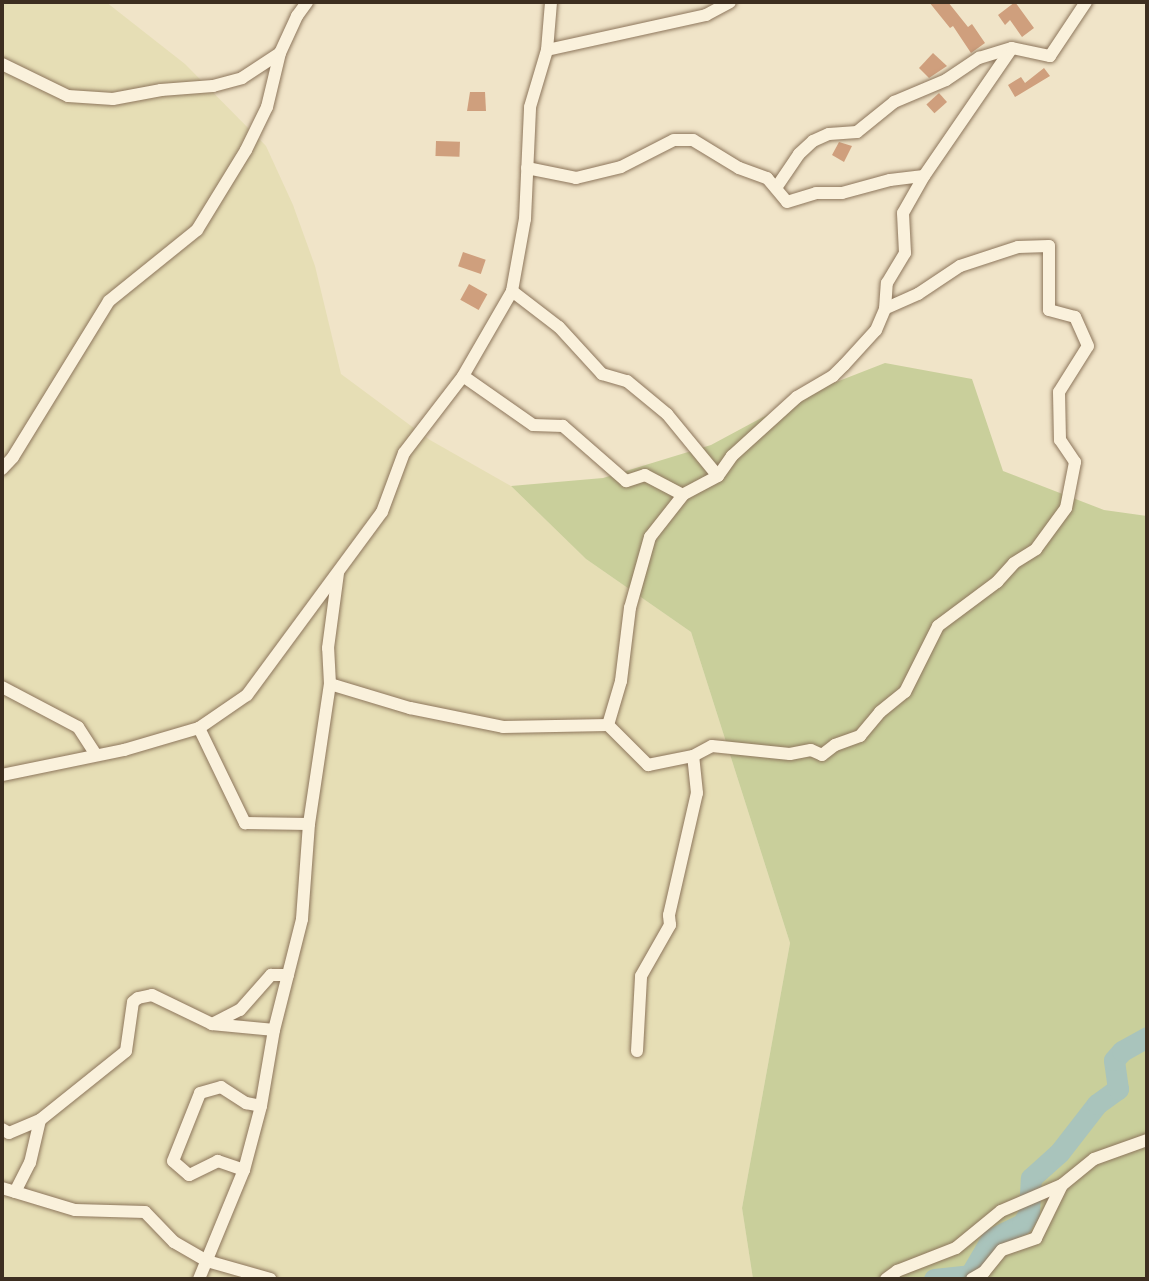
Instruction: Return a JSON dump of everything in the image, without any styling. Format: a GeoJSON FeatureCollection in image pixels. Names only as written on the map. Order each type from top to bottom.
{"type":"FeatureCollection","features":[{"type":"Feature","properties":{"kind":"street"},"geometry":{"type":"LineString","coordinates":[[2,469],[13,457],[109,301],[197,230],[246,150],[267,107],[280,53],[297,16],[307,2]]}},
{"type":"Feature","properties":{"kind":"street"},"geometry":{"type":"LineString","coordinates":[[2,775],[96,755],[199,728],[247,695],[382,512],[404,453],[463,376],[512,291],[525,219],[530,107],[547,50],[551,2]]}},
{"type":"Feature","properties":{"kind":"street"},"geometry":{"type":"LineString","coordinates":[[547,50],[706,15],[730,2]]}},
{"type":"Feature","properties":{"kind":"street"},"geometry":{"type":"LineString","coordinates":[[776,188],[799,154],[813,141],[829,134],[858,132],[894,102],[946,80],[979,58],[1012,48],[1050,56],[1086,2]]}},
{"type":"Feature","properties":{"kind":"street"},"geometry":{"type":"LineString","coordinates":[[608,725],[621,681],[630,608],[650,537],[683,495],[718,476],[732,456],[797,397],[845,365],[876,330],[885,309],[887,283],[905,253],[902,213],[924,176],[1012,48]]}},
{"type":"Feature","properties":{"kind":"street"},"geometry":{"type":"LineString","coordinates":[[2,64],[68,96],[113,99],[242,78],[280,53]]}},
{"type":"Feature","properties":{"kind":"street"},"geometry":{"type":"LineString","coordinates":[[527,168],[576,178],[621,167],[674,140],[693,140],[739,168],[767,178],[787,202],[816,193],[842,193],[890,180],[924,176]]}},
{"type":"Feature","properties":{"kind":"street"},"geometry":{"type":"LineString","coordinates":[[330,684],[410,708],[503,727],[608,725],[648,765],[693,756],[712,746],[790,754],[811,750],[822,755],[835,745],[860,736],[880,712],[905,692],[938,626],[998,582],[1014,563],[1037,549],[1066,508],[1075,462],[1060,440],[1059,392],[1088,346],[1075,317],[1049,310],[1049,246],[1018,247],[960,266],[918,294],[885,309]]}},
{"type":"Feature","properties":{"kind":"street"},"geometry":{"type":"LineString","coordinates":[[512,291],[559,327],[602,374],[628,381],[667,414],[718,476]]}},
{"type":"Feature","properties":{"kind":"street"},"geometry":{"type":"LineString","coordinates":[[463,376],[533,425],[564,426],[626,481],[645,475],[683,495]]}},
{"type":"Feature","properties":{"kind":"street"},"geometry":{"type":"LineString","coordinates":[[199,1279],[244,1170],[261,1106],[274,1030],[303,919],[309,824],[330,684],[328,648],[339,570]]}},
{"type":"Feature","properties":{"kind":"street"},"geometry":{"type":"LineString","coordinates":[[2,687],[78,727],[96,755]]}},
{"type":"Feature","properties":{"kind":"street"},"geometry":{"type":"LineString","coordinates":[[199,728],[245,823],[309,824]]}},
{"type":"Feature","properties":{"kind":"street"},"geometry":{"type":"LineString","coordinates":[[636,1051],[641,976],[670,925],[669,915],[697,793],[693,756]]}},
{"type":"Feature","properties":{"kind":"street"},"geometry":{"type":"LineString","coordinates":[[212,1024],[240,1010],[271,975],[288,975]]}},
{"type":"Feature","properties":{"kind":"street"},"geometry":{"type":"LineString","coordinates":[[2,1129],[9,1133],[40,1120],[125,1051],[133,1002],[138,998],[152,995],[212,1024],[274,1030]]}},
{"type":"Feature","properties":{"kind":"street"},"geometry":{"type":"LineString","coordinates":[[244,1170],[218,1161],[189,1175],[173,1161],[200,1093],[222,1087],[246,1103],[261,1106]]}},
{"type":"Feature","properties":{"kind":"street"},"geometry":{"type":"LineString","coordinates":[[15,1192],[30,1163],[40,1120]]}},
{"type":"Feature","properties":{"kind":"street"},"geometry":{"type":"LineString","coordinates":[[886,1279],[897,1271],[956,1248],[1001,1211],[1062,1185],[1094,1159],[1147,1140]]}},
{"type":"Feature","properties":{"kind":"street"},"geometry":{"type":"LineString","coordinates":[[972,1279],[984,1272],[1002,1250],[1036,1238],[1062,1185]]}},
{"type":"Feature","properties":{"kind":"street"},"geometry":{"type":"LineString","coordinates":[[2,1188],[75,1210],[145,1212],[174,1242],[207,1261],[270,1279]]}},
{"type":"Feature","properties":{"kind":"shaded area"},"geometry":{"type":"Polygon","coordinates":[[[2,2],[106,2],[185,64],[266,146],[293,205],[315,266],[341,374],[430,440],[511,486],[586,559],[691,632],[790,943],[742,1208],[753,1279],[2,1279],[2,2]]]}},
{"type":"Feature","properties":{"kind":"green space"},"geometry":{"type":"Polygon","coordinates":[[[885,363],[972,379],[1003,471],[1104,510],[1147,516],[1147,1279],[753,1279],[742,1208],[790,943],[691,632],[586,559],[511,486],[603,478],[711,445],[808,393],[885,363]]]}},
{"type":"Feature","properties":{"kind":"building"},"geometry":{"type":"Polygon","coordinates":[[[929,2],[948,2],[968,27],[972,24],[985,43],[971,53],[953,26],[950,28],[929,2]]]}},
{"type":"Feature","properties":{"kind":"building"},"geometry":{"type":"Polygon","coordinates":[[[1015,2],[1034,28],[1022,37],[1010,20],[1005,25],[998,15],[1015,2]]]}},
{"type":"Feature","properties":{"kind":"building"},"geometry":{"type":"Polygon","coordinates":[[[933,53],[947,66],[929,78],[919,68],[933,53]]]}},
{"type":"Feature","properties":{"kind":"building"},"geometry":{"type":"Polygon","coordinates":[[[1044,68],[1050,76],[1015,97],[1008,85],[1021,77],[1025,83],[1044,68]]]}},
{"type":"Feature","properties":{"kind":"building"},"geometry":{"type":"Polygon","coordinates":[[[470,92],[485,92],[486,111],[467,111],[470,92]]]}},
{"type":"Feature","properties":{"kind":"building"},"geometry":{"type":"Polygon","coordinates":[[[939,93],[947,102],[934,113],[926,104],[939,93]]]}},
{"type":"Feature","properties":{"kind":"building"},"geometry":{"type":"Polygon","coordinates":[[[436,141],[460,142],[459,157],[435,156],[436,141]]]}},
{"type":"Feature","properties":{"kind":"building"},"geometry":{"type":"Polygon","coordinates":[[[839,142],[852,146],[844,162],[832,155],[839,142]]]}},
{"type":"Feature","properties":{"kind":"building"},"geometry":{"type":"Polygon","coordinates":[[[463,252],[486,260],[481,274],[458,266],[463,252]]]}},
{"type":"Feature","properties":{"kind":"building"},"geometry":{"type":"Polygon","coordinates":[[[469,284],[487,294],[479,310],[460,300],[469,284]]]}},
{"type":"Feature","properties":{"kind":"waterway"},"geometry":{"type":"LineString","coordinates":[[934,1279],[970,1275],[991,1239],[1022,1224],[1029,1213],[1031,1178],[1059,1153],[1097,1104],[1118,1089],[1114,1060],[1122,1051],[1147,1037]]}}]}
